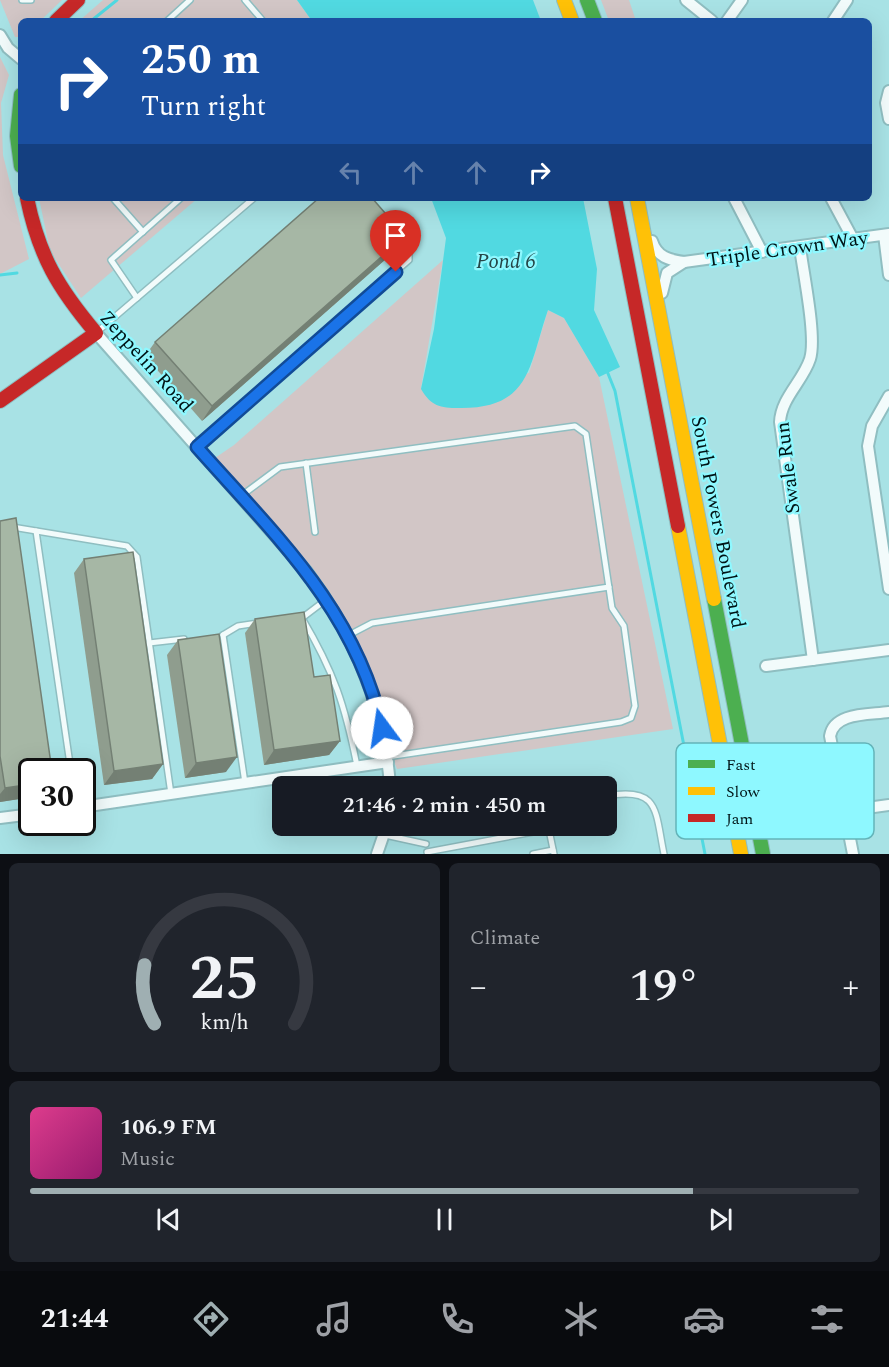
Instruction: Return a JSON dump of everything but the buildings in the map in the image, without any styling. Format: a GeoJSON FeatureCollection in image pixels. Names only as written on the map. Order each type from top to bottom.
{"type":"FeatureCollection","features":[{"type":"Feature","properties":{"kind":"main road"},"geometry":{"type":"LineString","coordinates":[[59,18],[78,0]]}},
{"type":"Feature","properties":{"kind":"main road"},"geometry":{"type":"LineString","coordinates":[[564,0],[571,18]]}},
{"type":"Feature","properties":{"kind":"main road"},"geometry":{"type":"LineString","coordinates":[[587,0],[594,18]]}},
{"type":"Feature","properties":{"kind":"main road"},"geometry":{"type":"LineString","coordinates":[[18,126],[18,144]]}},
{"type":"Feature","properties":{"kind":"main road","name":"Zeppelin Road"},"geometry":{"type":"LineString","coordinates":[[28,201],[35,237],[45,265],[64,296],[96,333]]}},
{"type":"Feature","properties":{"kind":"main road","name":"South Powers Boulevard"},"geometry":{"type":"LineString","coordinates":[[616,201],[720,743]]}},
{"type":"Feature","properties":{"kind":"main road","name":"South Powers Boulevard"},"geometry":{"type":"LineString","coordinates":[[640,201],[670,374],[741,743]]}},
{"type":"Feature","properties":{"kind":"main road"},"geometry":{"type":"LineString","coordinates":[[0,401],[96,333]]}},
{"type":"Feature","properties":{"kind":"main road","name":"South Powers Boulevard"},"geometry":{"type":"LineString","coordinates":[[738,839],[741,854]]}},
{"type":"Feature","properties":{"kind":"main road","name":"South Powers Boulevard"},"geometry":{"type":"LineString","coordinates":[[760,839],[763,854]]}},
{"type":"Feature","properties":{"kind":"street"},"geometry":{"type":"LineString","coordinates":[[686,0],[708,18]]}},
{"type":"Feature","properties":{"kind":"street"},"geometry":{"type":"LineString","coordinates":[[729,18],[742,0]]}},
{"type":"Feature","properties":{"kind":"street"},"geometry":{"type":"LineString","coordinates":[[835,18],[847,0]]}},
{"type":"Feature","properties":{"kind":"street"},"geometry":{"type":"LineString","coordinates":[[0,35],[8,48],[18,56]]}},
{"type":"Feature","properties":{"kind":"street"},"geometry":{"type":"LineString","coordinates":[[889,91],[886,103],[889,120]]}},
{"type":"Feature","properties":{"kind":"street","name":"Triple Crown Way"},"geometry":{"type":"LineString","coordinates":[[640,201],[658,254],[673,261],[684,262],[886,235]]}},
{"type":"Feature","properties":{"kind":"street"},"geometry":{"type":"LineString","coordinates":[[736,201],[762,252]]}},
{"type":"Feature","properties":{"kind":"street"},"geometry":{"type":"LineString","coordinates":[[833,201],[853,239]]}},
{"type":"Feature","properties":{"kind":"street"},"geometry":{"type":"LineString","coordinates":[[886,235],[889,275]]}},
{"type":"Feature","properties":{"kind":"street","name":"Swale Run"},"geometry":{"type":"LineString","coordinates":[[800,247],[812,352],[805,370],[780,413],[780,422],[813,660]]}},
{"type":"Feature","properties":{"kind":"street","name":"Triple Crown Way"},"geometry":{"type":"LineString","coordinates":[[670,374],[661,289],[667,273],[684,262]]}},
{"type":"Feature","properties":{"kind":"street","name":"Zeppelin Road"},"geometry":{"type":"LineString","coordinates":[[96,333],[241,496],[327,599],[348,635],[372,692],[388,759],[389,776]]}},
{"type":"Feature","properties":{"kind":"street"},"geometry":{"type":"LineString","coordinates":[[889,396],[872,426],[868,446],[889,590]]}},
{"type":"Feature","properties":{"kind":"street"},"geometry":{"type":"LineString","coordinates":[[766,666],[889,650]]}},
{"type":"Feature","properties":{"kind":"street"},"geometry":{"type":"LineString","coordinates":[[831,743],[831,729],[840,720],[889,712]]}},
{"type":"Feature","properties":{"kind":"street"},"geometry":{"type":"LineString","coordinates":[[96,805],[357,768],[388,759]]}},
{"type":"Feature","properties":{"kind":"street"},"geometry":{"type":"LineString","coordinates":[[874,807],[889,805]]}},
{"type":"Feature","properties":{"kind":"street"},"geometry":{"type":"LineString","coordinates":[[0,818],[18,816]]}},
{"type":"Feature","properties":{"kind":"street"},"geometry":{"type":"LineString","coordinates":[[377,854],[384,836]]}},
{"type":"Feature","properties":{"kind":"street"},"geometry":{"type":"LineString","coordinates":[[850,839],[853,854]]}},
{"type":"Feature","properties":{"kind":"lane"},"geometry":{"type":"LineString","coordinates":[[22,0],[31,0]]}},
{"type":"Feature","properties":{"kind":"lane"},"geometry":{"type":"LineString","coordinates":[[170,18],[190,0]]}},
{"type":"Feature","properties":{"kind":"lane"},"geometry":{"type":"LineString","coordinates":[[245,0],[260,18]]}},
{"type":"Feature","properties":{"kind":"lane"},"geometry":{"type":"LineString","coordinates":[[116,201],[143,232]]}},
{"type":"Feature","properties":{"kind":"lane"},"geometry":{"type":"LineString","coordinates":[[137,298],[111,260],[178,201]]}},
{"type":"Feature","properties":{"kind":"lane"},"geometry":{"type":"LineString","coordinates":[[96,333],[250,201]]}},
{"type":"Feature","properties":{"kind":"lane"},"geometry":{"type":"LineString","coordinates":[[197,447],[410,260],[409,251],[394,233]]}},
{"type":"Feature","properties":{"kind":"lane"},"geometry":{"type":"LineString","coordinates":[[241,496],[275,469],[575,426],[582,429],[589,442],[612,608],[624,626],[635,706],[631,718],[621,722],[388,759]]}},
{"type":"Feature","properties":{"kind":"lane"},"geometry":{"type":"LineString","coordinates":[[306,463],[315,532]]}},
{"type":"Feature","properties":{"kind":"lane"},"geometry":{"type":"LineString","coordinates":[[0,525],[128,546],[134,552],[171,794]]}},
{"type":"Feature","properties":{"kind":"lane"},"geometry":{"type":"LineString","coordinates":[[36,531],[69,758]]}},
{"type":"Feature","properties":{"kind":"lane"},"geometry":{"type":"LineString","coordinates":[[348,635],[372,623],[609,587]]}},
{"type":"Feature","properties":{"kind":"lane"},"geometry":{"type":"LineString","coordinates":[[291,619],[302,618],[327,599]]}},
{"type":"Feature","properties":{"kind":"lane"},"geometry":{"type":"LineString","coordinates":[[302,618],[327,660],[339,690],[357,768]]}},
{"type":"Feature","properties":{"kind":"lane"},"geometry":{"type":"LineString","coordinates":[[213,636],[223,635],[238,626],[270,622]]}},
{"type":"Feature","properties":{"kind":"lane"},"geometry":{"type":"LineString","coordinates":[[223,635],[245,784]]}},
{"type":"Feature","properties":{"kind":"lane"},"geometry":{"type":"LineString","coordinates":[[149,643],[192,639]]}},
{"type":"Feature","properties":{"kind":"lane"},"geometry":{"type":"LineString","coordinates":[[617,794],[625,792],[645,797],[655,810],[664,854]]}},
{"type":"Feature","properties":{"kind":"lane"},"geometry":{"type":"LineString","coordinates":[[403,836],[426,844]]}},
{"type":"Feature","properties":{"kind":"lane"},"geometry":{"type":"LineString","coordinates":[[424,836],[427,853],[507,836]]}},
{"type":"Feature","properties":{"kind":"lane"},"geometry":{"type":"LineString","coordinates":[[533,854],[554,852],[551,836]]}},
{"type":"Feature","properties":{"kind":"shaded area"},"geometry":{"type":"Polygon","coordinates":[[[0,0],[62,0],[43,18],[18,18],[18,37],[15,37],[0,0]]]}},
{"type":"Feature","properties":{"kind":"shaded area"},"geometry":{"type":"Polygon","coordinates":[[[103,0],[297,0],[310,18],[82,18],[103,0]]]}},
{"type":"Feature","properties":{"kind":"shaded area"},"geometry":{"type":"Polygon","coordinates":[[[601,0],[629,0],[635,18],[608,18],[601,0]]]}},
{"type":"Feature","properties":{"kind":"shaded area"},"geometry":{"type":"Polygon","coordinates":[[[0,57],[9,75],[1,103],[3,155],[29,259],[0,274],[0,57]]]}},
{"type":"Feature","properties":{"kind":"shaded area"},"geometry":{"type":"Polygon","coordinates":[[[40,201],[194,201],[81,298],[50,251],[40,201]]]}},
{"type":"Feature","properties":{"kind":"shaded area"},"geometry":{"type":"Polygon","coordinates":[[[443,260],[421,388],[529,373],[548,310],[564,318],[599,377],[673,729],[397,769],[385,740],[372,692],[327,599],[215,458],[234,445],[443,260]]]}},
{"type":"Feature","properties":{"kind":"water"},"geometry":{"type":"Polygon","coordinates":[[[297,0],[533,0],[540,18],[310,18],[297,0]]]}},
{"type":"Feature","properties":{"kind":"water","name":"Pond 6"},"geometry":{"type":"Polygon","coordinates":[[[432,201],[584,201],[597,269],[594,310],[620,367],[599,377],[564,318],[548,310],[531,365],[524,380],[514,392],[501,401],[483,406],[446,407],[432,402],[421,389],[434,329],[446,238],[432,201]]]}},
{"type":"Feature","properties":{"kind":"waterway"},"geometry":{"type":"LineString","coordinates":[[95,18],[117,0]]}},
{"type":"Feature","properties":{"kind":"waterway"},"geometry":{"type":"LineString","coordinates":[[0,275],[17,273]]}},
{"type":"Feature","properties":{"kind":"waterway"},"geometry":{"type":"LineString","coordinates":[[607,371],[615,391],[683,743]]}},
{"type":"Feature","properties":{"kind":"waterway"},"geometry":{"type":"LineString","coordinates":[[702,839],[705,854]]}},
{"type":"Feature","properties":{"kind":"traffic: fast"},"geometry":{"type":"LineString","coordinates":[[587,0],[594,18]]}},
{"type":"Feature","properties":{"kind":"traffic: fast"},"geometry":{"type":"LineString","coordinates":[[18,126],[18,144]]}},
{"type":"Feature","properties":{"kind":"traffic: fast"},"geometry":{"type":"LineString","coordinates":[[714,599],[742,743]]}},
{"type":"Feature","properties":{"kind":"traffic: fast"},"geometry":{"type":"LineString","coordinates":[[760,839],[763,854]]}},
{"type":"Feature","properties":{"kind":"traffic: slow"},"geometry":{"type":"LineString","coordinates":[[564,0],[571,18]]}},
{"type":"Feature","properties":{"kind":"traffic: slow"},"geometry":{"type":"LineString","coordinates":[[638,201],[714,599]]}},
{"type":"Feature","properties":{"kind":"traffic: slow"},"geometry":{"type":"LineString","coordinates":[[678,526],[720,743]]}},
{"type":"Feature","properties":{"kind":"traffic: slow"},"geometry":{"type":"LineString","coordinates":[[738,839],[741,854]]}},
{"type":"Feature","properties":{"kind":"traffic: jam"},"geometry":{"type":"LineString","coordinates":[[59,18],[78,0]]}},
{"type":"Feature","properties":{"kind":"traffic: jam"},"geometry":{"type":"LineString","coordinates":[[0,401],[96,333],[71,301],[52,270],[38,237],[28,201]]}},
{"type":"Feature","properties":{"kind":"traffic: jam"},"geometry":{"type":"LineString","coordinates":[[616,201],[678,526]]}},
{"type":"Feature","properties":{"kind":"route"},"geometry":{"type":"LineString","coordinates":[[382,728],[364,667],[327,599],[307,572],[197,447],[396,272]]}}]}
